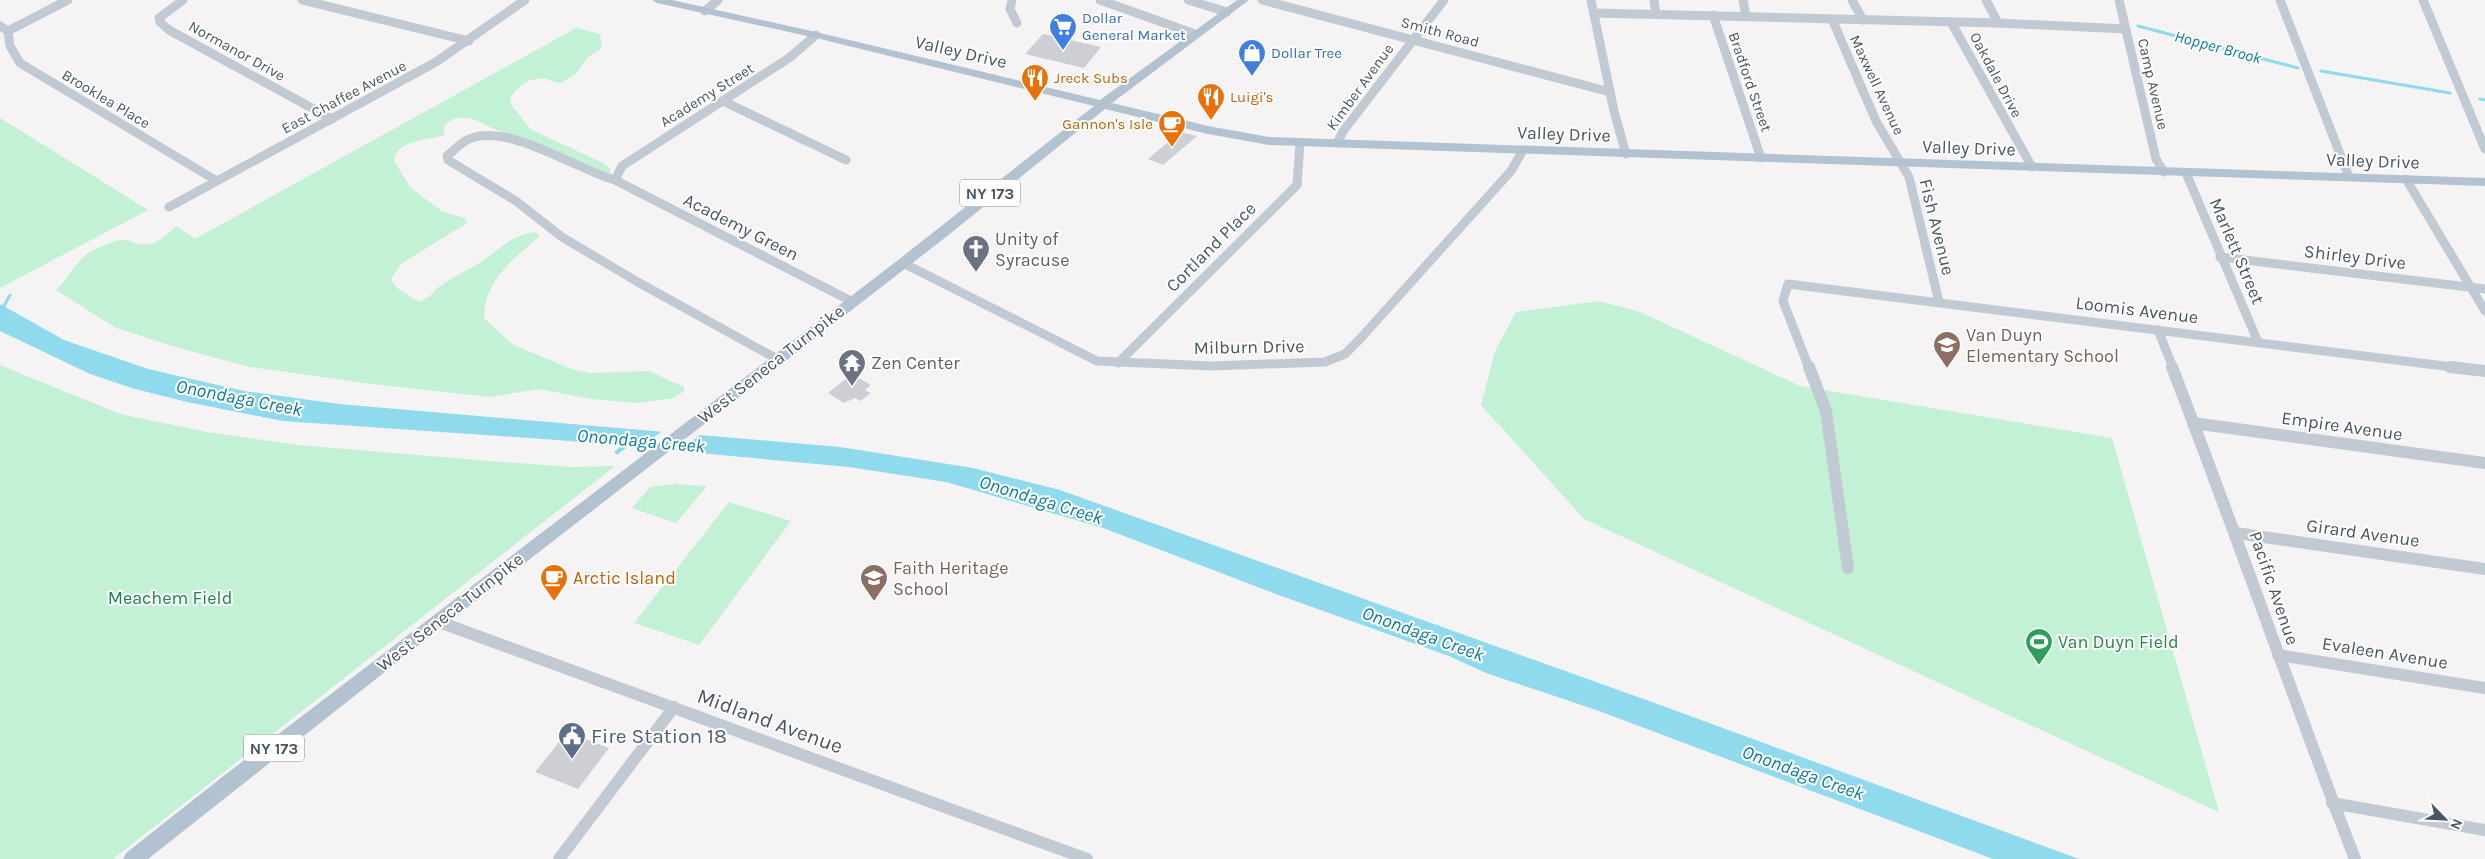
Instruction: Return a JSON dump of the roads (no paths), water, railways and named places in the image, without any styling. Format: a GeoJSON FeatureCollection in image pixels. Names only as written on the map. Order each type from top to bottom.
{"type":"FeatureCollection","features":[{"type":"Feature","properties":{"kind":"main road","name":"Valley Drive"},"geometry":{"type":"LineString","coordinates":[[657,0],[816,35],[1244,138],[1300,142],[1626,154],[2485,182]]}},
{"type":"Feature","properties":{"kind":"main road","name":"West Seneca Turnpike"},"geometry":{"type":"LineString","coordinates":[[133,859],[777,358],[853,302],[1195,34],[1244,0]]}},
{"type":"Feature","properties":{"kind":"street"},"geometry":{"type":"LineString","coordinates":[[4,28],[68,0]]}},
{"type":"Feature","properties":{"kind":"street","name":"Normanor Drive"},"geometry":{"type":"LineString","coordinates":[[183,0],[165,12],[160,18],[160,22],[169,30],[332,119]]}},
{"type":"Feature","properties":{"kind":"street"},"geometry":{"type":"LineString","coordinates":[[302,0],[469,41]]}},
{"type":"Feature","properties":{"kind":"street","name":"East Chaffee Avenue"},"geometry":{"type":"LineString","coordinates":[[169,207],[420,72],[469,41],[525,0]]}},
{"type":"Feature","properties":{"kind":"street"},"geometry":{"type":"LineString","coordinates":[[705,11],[718,0]]}},
{"type":"Feature","properties":{"kind":"street"},"geometry":{"type":"LineString","coordinates":[[1012,0],[1010,9],[1017,23]]}},
{"type":"Feature","properties":{"kind":"street"},"geometry":{"type":"LineString","coordinates":[[1100,0],[1195,34]]}},
{"type":"Feature","properties":{"kind":"street"},"geometry":{"type":"LineString","coordinates":[[1188,0],[1226,12]]}},
{"type":"Feature","properties":{"kind":"street","name":"Smith Road"},"geometry":{"type":"LineString","coordinates":[[1262,0],[1610,92]]}},
{"type":"Feature","properties":{"kind":"street","name":"Kimber Avenue"},"geometry":{"type":"LineString","coordinates":[[1337,143],[1344,130],[1412,39],[1444,0]]}},
{"type":"Feature","properties":{"kind":"street"},"geometry":{"type":"LineString","coordinates":[[1591,0],[1610,92],[1626,154]]}},
{"type":"Feature","properties":{"kind":"street"},"geometry":{"type":"LineString","coordinates":[[1654,0],[1656,14]]}},
{"type":"Feature","properties":{"kind":"street"},"geometry":{"type":"LineString","coordinates":[[1743,0],[1746,16]]}},
{"type":"Feature","properties":{"kind":"street"},"geometry":{"type":"LineString","coordinates":[[1852,0],[1863,20]]}},
{"type":"Feature","properties":{"kind":"street"},"geometry":{"type":"LineString","coordinates":[[1986,0],[1998,23]]}},
{"type":"Feature","properties":{"kind":"street","name":"Camp Avenue"},"geometry":{"type":"LineString","coordinates":[[2119,0],[2156,159],[2164,172]]}},
{"type":"Feature","properties":{"kind":"street"},"geometry":{"type":"LineString","coordinates":[[2280,0],[2349,177]]}},
{"type":"Feature","properties":{"kind":"street"},"geometry":{"type":"LineString","coordinates":[[2423,0],[2485,149]]}},
{"type":"Feature","properties":{"kind":"street"},"geometry":{"type":"LineString","coordinates":[[1594,13],[1998,23],[2126,29]]}},
{"type":"Feature","properties":{"kind":"street","name":"Bradford Street"},"geometry":{"type":"LineString","coordinates":[[1713,16],[1761,158]]}},
{"type":"Feature","properties":{"kind":"street","name":"Maxwell Avenue"},"geometry":{"type":"LineString","coordinates":[[1832,19],[1898,163]]}},
{"type":"Feature","properties":{"kind":"street","name":"Oakdale Drive"},"geometry":{"type":"LineString","coordinates":[[1951,22],[2009,129],[2032,167]]}},
{"type":"Feature","properties":{"kind":"street","name":"Brooklea Place"},"geometry":{"type":"LineString","coordinates":[[4,28],[10,46],[20,63],[217,181]]}},
{"type":"Feature","properties":{"kind":"street","name":"Academy Street"},"geometry":{"type":"LineString","coordinates":[[615,180],[622,166],[789,58],[816,35]]}},
{"type":"Feature","properties":{"kind":"street"},"geometry":{"type":"LineString","coordinates":[[723,101],[846,160]]}},
{"type":"Feature","properties":{"kind":"street","name":"Academy Green"},"geometry":{"type":"LineString","coordinates":[[777,358],[636,281],[562,237],[516,200],[448,160],[447,156],[464,140],[493,133],[503,135],[592,174],[615,180],[853,302]]}},
{"type":"Feature","properties":{"kind":"street","name":"Cortland Place"},"geometry":{"type":"LineString","coordinates":[[1118,363],[1296,185],[1300,142]]}},
{"type":"Feature","properties":{"kind":"street","name":"Milburn Drive"},"geometry":{"type":"LineString","coordinates":[[903,263],[1076,352],[1097,360],[1118,363],[1211,366],[1325,362],[1345,354],[1512,171],[1520,160],[1523,150]]}},
{"type":"Feature","properties":{"kind":"street","name":"Fish Avenue"},"geometry":{"type":"LineString","coordinates":[[1898,163],[1909,178],[1914,190],[1939,302]]}},
{"type":"Feature","properties":{"kind":"street","name":"Marlett Street"},"geometry":{"type":"LineString","coordinates":[[2186,172],[2220,257],[2258,342]]}},
{"type":"Feature","properties":{"kind":"street"},"geometry":{"type":"LineString","coordinates":[[2406,179],[2485,311]]}},
{"type":"Feature","properties":{"kind":"street","name":"Shirley Drive"},"geometry":{"type":"LineString","coordinates":[[2220,257],[2485,289]]}},
{"type":"Feature","properties":{"kind":"street","name":"Loomis Avenue"},"geometry":{"type":"LineString","coordinates":[[1848,568],[1834,456],[1826,411],[1783,301],[1786,286],[1793,283],[2485,371]]}},
{"type":"Feature","properties":{"kind":"street","name":"Pacific Avenue"},"geometry":{"type":"LineString","coordinates":[[2158,330],[2236,532],[2278,655],[2332,803],[2355,859]]}},
{"type":"Feature","properties":{"kind":"street","name":"Empire Avenue"},"geometry":{"type":"LineString","coordinates":[[2193,423],[2485,463]]}},
{"type":"Feature","properties":{"kind":"street","name":"Girard Avenue"},"geometry":{"type":"LineString","coordinates":[[2236,532],[2485,569]]}},
{"type":"Feature","properties":{"kind":"street","name":"Midland Avenue"},"geometry":{"type":"LineString","coordinates":[[439,622],[1088,859]]}},
{"type":"Feature","properties":{"kind":"street","name":"Evaleen Avenue"},"geometry":{"type":"LineString","coordinates":[[2278,655],[2485,688]]}},
{"type":"Feature","properties":{"kind":"street"},"geometry":{"type":"LineString","coordinates":[[559,859],[674,707]]}},
{"type":"Feature","properties":{"kind":"street"},"geometry":{"type":"LineString","coordinates":[[2332,803],[2485,830]]}},
{"type":"Feature","properties":{"kind":"water","name":"Onondaga Creek"},"geometry":{"type":"Polygon","coordinates":[[[0,304],[64,340],[148,369],[244,391],[339,404],[840,447],[973,468],[1060,490],[1663,706],[2079,859],[1993,859],[1599,711],[1486,673],[1449,656],[1273,593],[1103,528],[946,482],[849,467],[558,440],[283,421],[187,402],[135,389],[90,374],[0,331],[0,304]]]}},
{"type":"Feature","properties":{"kind":"waterway","name":"Hopper Brook"},"geometry":{"type":"LineString","coordinates":[[2138,26],[2298,68]]}},
{"type":"Feature","properties":{"kind":"waterway","name":"Hopper Brook"},"geometry":{"type":"LineString","coordinates":[[2321,71],[2450,93]]}},
{"type":"Feature","properties":{"kind":"waterway","name":"Hopper Brook"},"geometry":{"type":"LineString","coordinates":[[2480,99],[2485,100]]}},
{"type":"Feature","properties":{"kind":"waterway"},"geometry":{"type":"LineString","coordinates":[[4,306],[10,295]]}},
{"type":"Feature","properties":{"kind":"waterway","name":"Onondaga Creek"},"geometry":{"type":"LineString","coordinates":[[617,452],[628,444]]}},
{"type":"Feature","properties":{"kind":"place","name":"Dollar General Market"},"geometry":{"type":"Point","coordinates":[1063,51]}},
{"type":"Feature","properties":{"kind":"place","name":"Dollar Tree"},"geometry":{"type":"Point","coordinates":[1252,77]}},
{"type":"Feature","properties":{"kind":"place","name":"Jreck Subs"},"geometry":{"type":"Point","coordinates":[1035,102]}},
{"type":"Feature","properties":{"kind":"place","name":"Luigi's"},"geometry":{"type":"Point","coordinates":[1211,121]}},
{"type":"Feature","properties":{"kind":"place","name":"Gannon's Isle"},"geometry":{"type":"Point","coordinates":[1172,148]}},
{"type":"Feature","properties":{"kind":"place","name":"Unity of Syracuse"},"geometry":{"type":"Point","coordinates":[976,273]}},
{"type":"Feature","properties":{"kind":"place","name":"Van Duyn Elementary School"},"geometry":{"type":"Point","coordinates":[1947,369]}},
{"type":"Feature","properties":{"kind":"place","name":"Zen Center"},"geometry":{"type":"Point","coordinates":[852,387]}},
{"type":"Feature","properties":{"kind":"place","name":"Arctic Island"},"geometry":{"type":"Point","coordinates":[554,602]}},
{"type":"Feature","properties":{"kind":"place","name":"Faith Heritage School"},"geometry":{"type":"Point","coordinates":[874,602]}},
{"type":"Feature","properties":{"kind":"place","name":"Van Duyn Field"},"geometry":{"type":"Point","coordinates":[2039,666]}},
{"type":"Feature","properties":{"kind":"place","name":"Fire Station 18"},"geometry":{"type":"Point","coordinates":[572,760]}},
{"type":"Feature","properties":{"kind":"park label","name":"Meachem Field"},"geometry":{"type":"Point","coordinates":[170,598]}}]}
